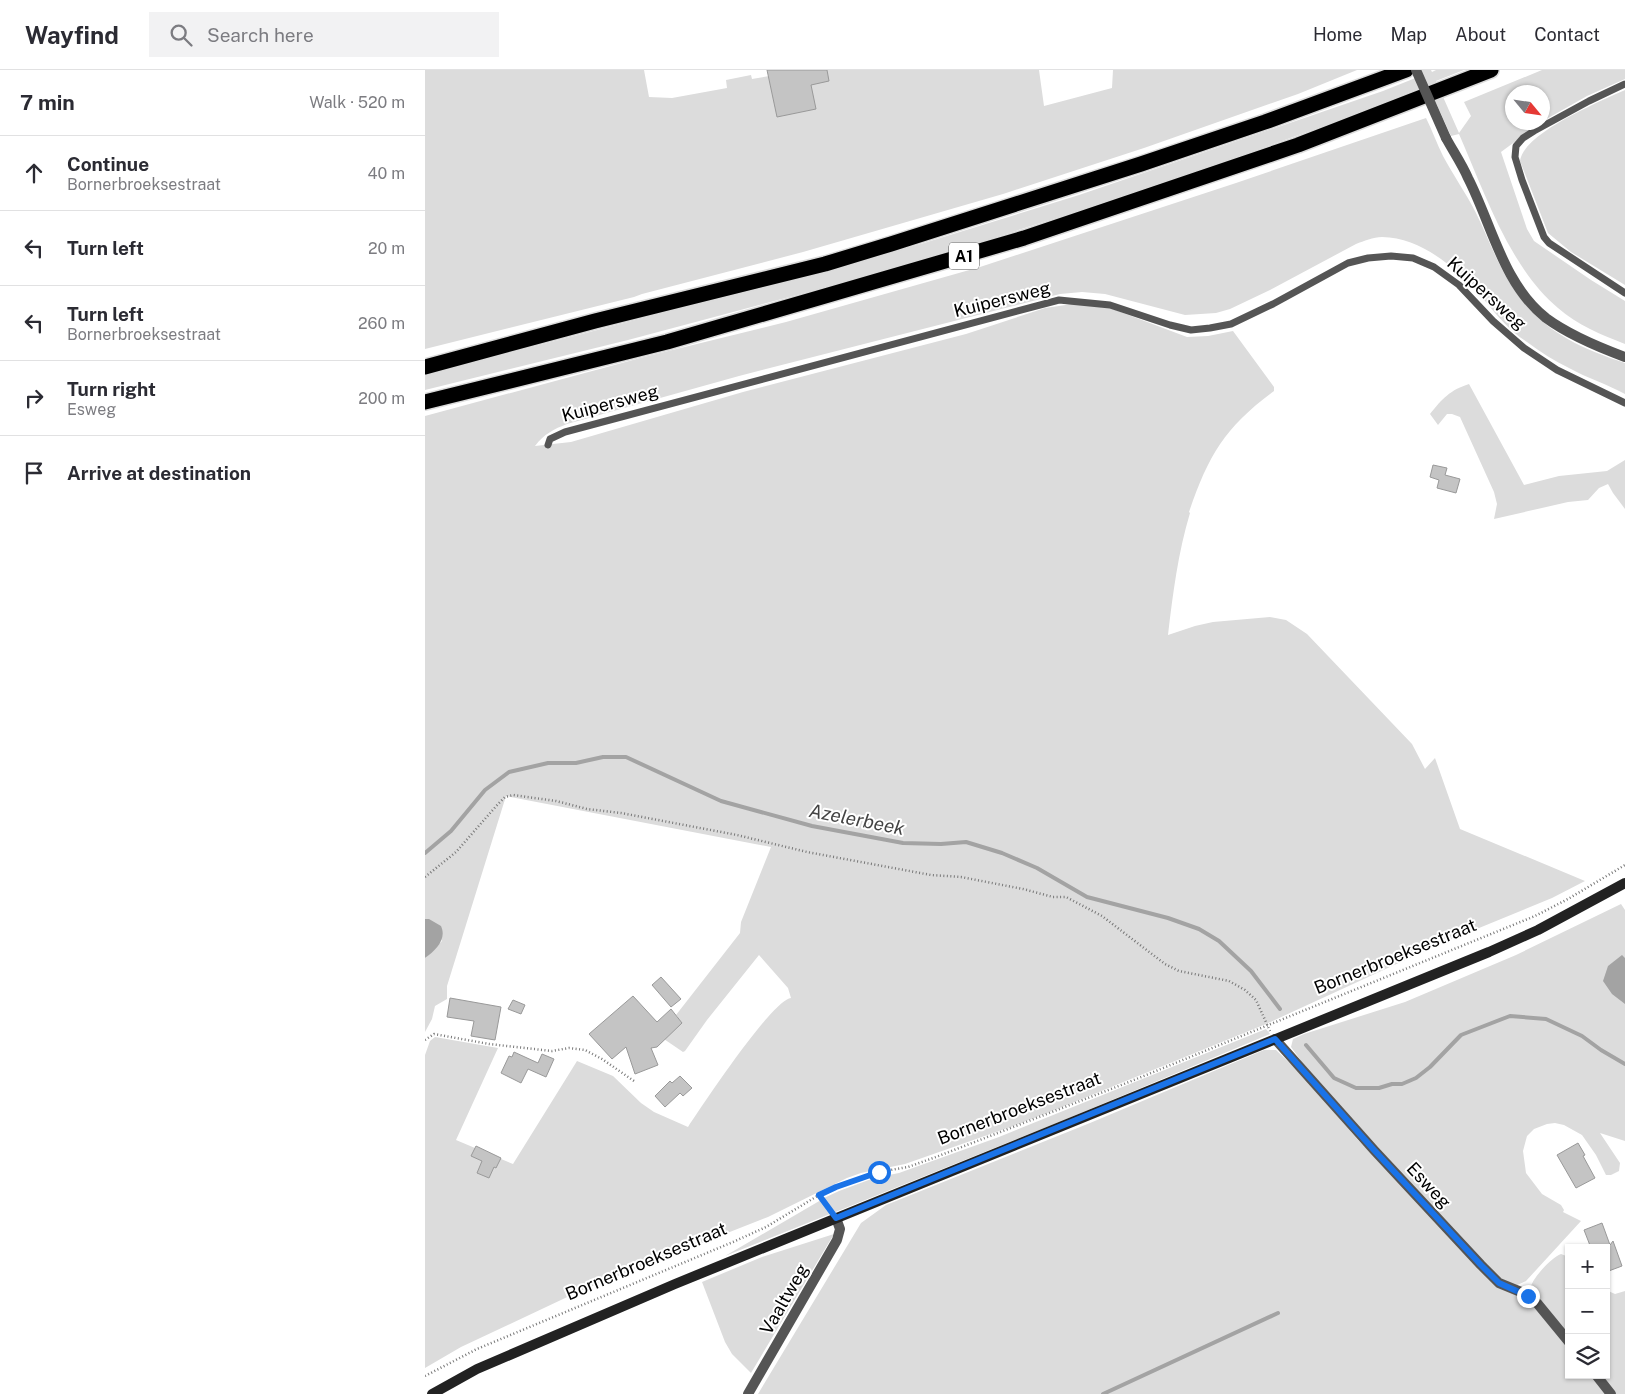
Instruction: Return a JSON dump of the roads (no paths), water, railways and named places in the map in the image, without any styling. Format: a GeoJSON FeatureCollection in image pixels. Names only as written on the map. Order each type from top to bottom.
{"type":"FeatureCollection","features":[{"type":"Feature","properties":{"kind":"highway","name":"A1"},"geometry":{"type":"LineString","coordinates":[[425,367],[825,264],[882,247],[1141,164],[1265,122],[1406,70]]}},
{"type":"Feature","properties":{"kind":"highway","name":"A1"},"geometry":{"type":"LineString","coordinates":[[425,402],[667,342],[1024,238],[1298,145],[1491,70]]}},
{"type":"Feature","properties":{"kind":"main road","name":"Bornerbroeksestraat"},"geometry":{"type":"LineString","coordinates":[[433,1394],[477,1369],[675,1284],[1505,945],[1538,930],[1625,882]]}},
{"type":"Feature","properties":{"kind":"street","name":"Kuipersweg"},"geometry":{"type":"LineString","coordinates":[[1416,70],[1446,138],[1469,178],[1508,271],[1525,295],[1545,317],[1562,328],[1599,347],[1625,357]]}},
{"type":"Feature","properties":{"kind":"street","name":"Esweg"},"geometry":{"type":"LineString","coordinates":[[1275,1039],[1374,1150],[1481,1265],[1499,1283],[1521,1292],[1537,1303],[1565,1337]]}},
{"type":"Feature","properties":{"kind":"street","name":"Vaaltweg"},"geometry":{"type":"LineString","coordinates":[[748,1394],[837,1240],[840,1229],[836,1218]]}},
{"type":"Feature","properties":{"kind":"street"},"geometry":{"type":"LineString","coordinates":[[1599,1379],[1611,1394]]}},
{"type":"Feature","properties":{"kind":"lane"},"geometry":{"type":"LineString","coordinates":[[1625,84],[1534,131],[1519,142],[1515,151],[1521,180],[1544,237],[1549,243],[1625,293]]}},
{"type":"Feature","properties":{"kind":"lane","name":"Kuipersweg"},"geometry":{"type":"LineString","coordinates":[[549,445],[550,440],[565,432],[1059,300],[1109,305],[1191,330],[1231,324],[1273,304],[1348,263],[1367,258],[1391,256],[1413,258],[1434,267],[1459,285],[1493,321],[1524,348],[1557,370],[1625,403]]}},
{"type":"Feature","properties":{"kind":"waterway","name":"Azelerbeek"},"geometry":{"type":"LineString","coordinates":[[425,853],[451,831],[485,790],[509,772],[548,763],[576,763],[603,757],[626,757],[721,801],[812,826],[903,843],[941,844],[966,842],[1002,853],[1037,868],[1087,897],[1168,918],[1199,929],[1219,941],[1251,971],[1280,1009]]}},
{"type":"Feature","properties":{"kind":"waterway","name":"Azelerbeek"},"geometry":{"type":"LineString","coordinates":[[1306,1045],[1334,1078],[1356,1088],[1379,1088],[1392,1084],[1402,1084],[1416,1078],[1430,1067],[1461,1035],[1510,1016],[1546,1019],[1582,1036],[1625,1064]]}},
{"type":"Feature","properties":{"kind":"waterway"},"geometry":{"type":"LineString","coordinates":[[1103,1394],[1278,1313]]}}]}
